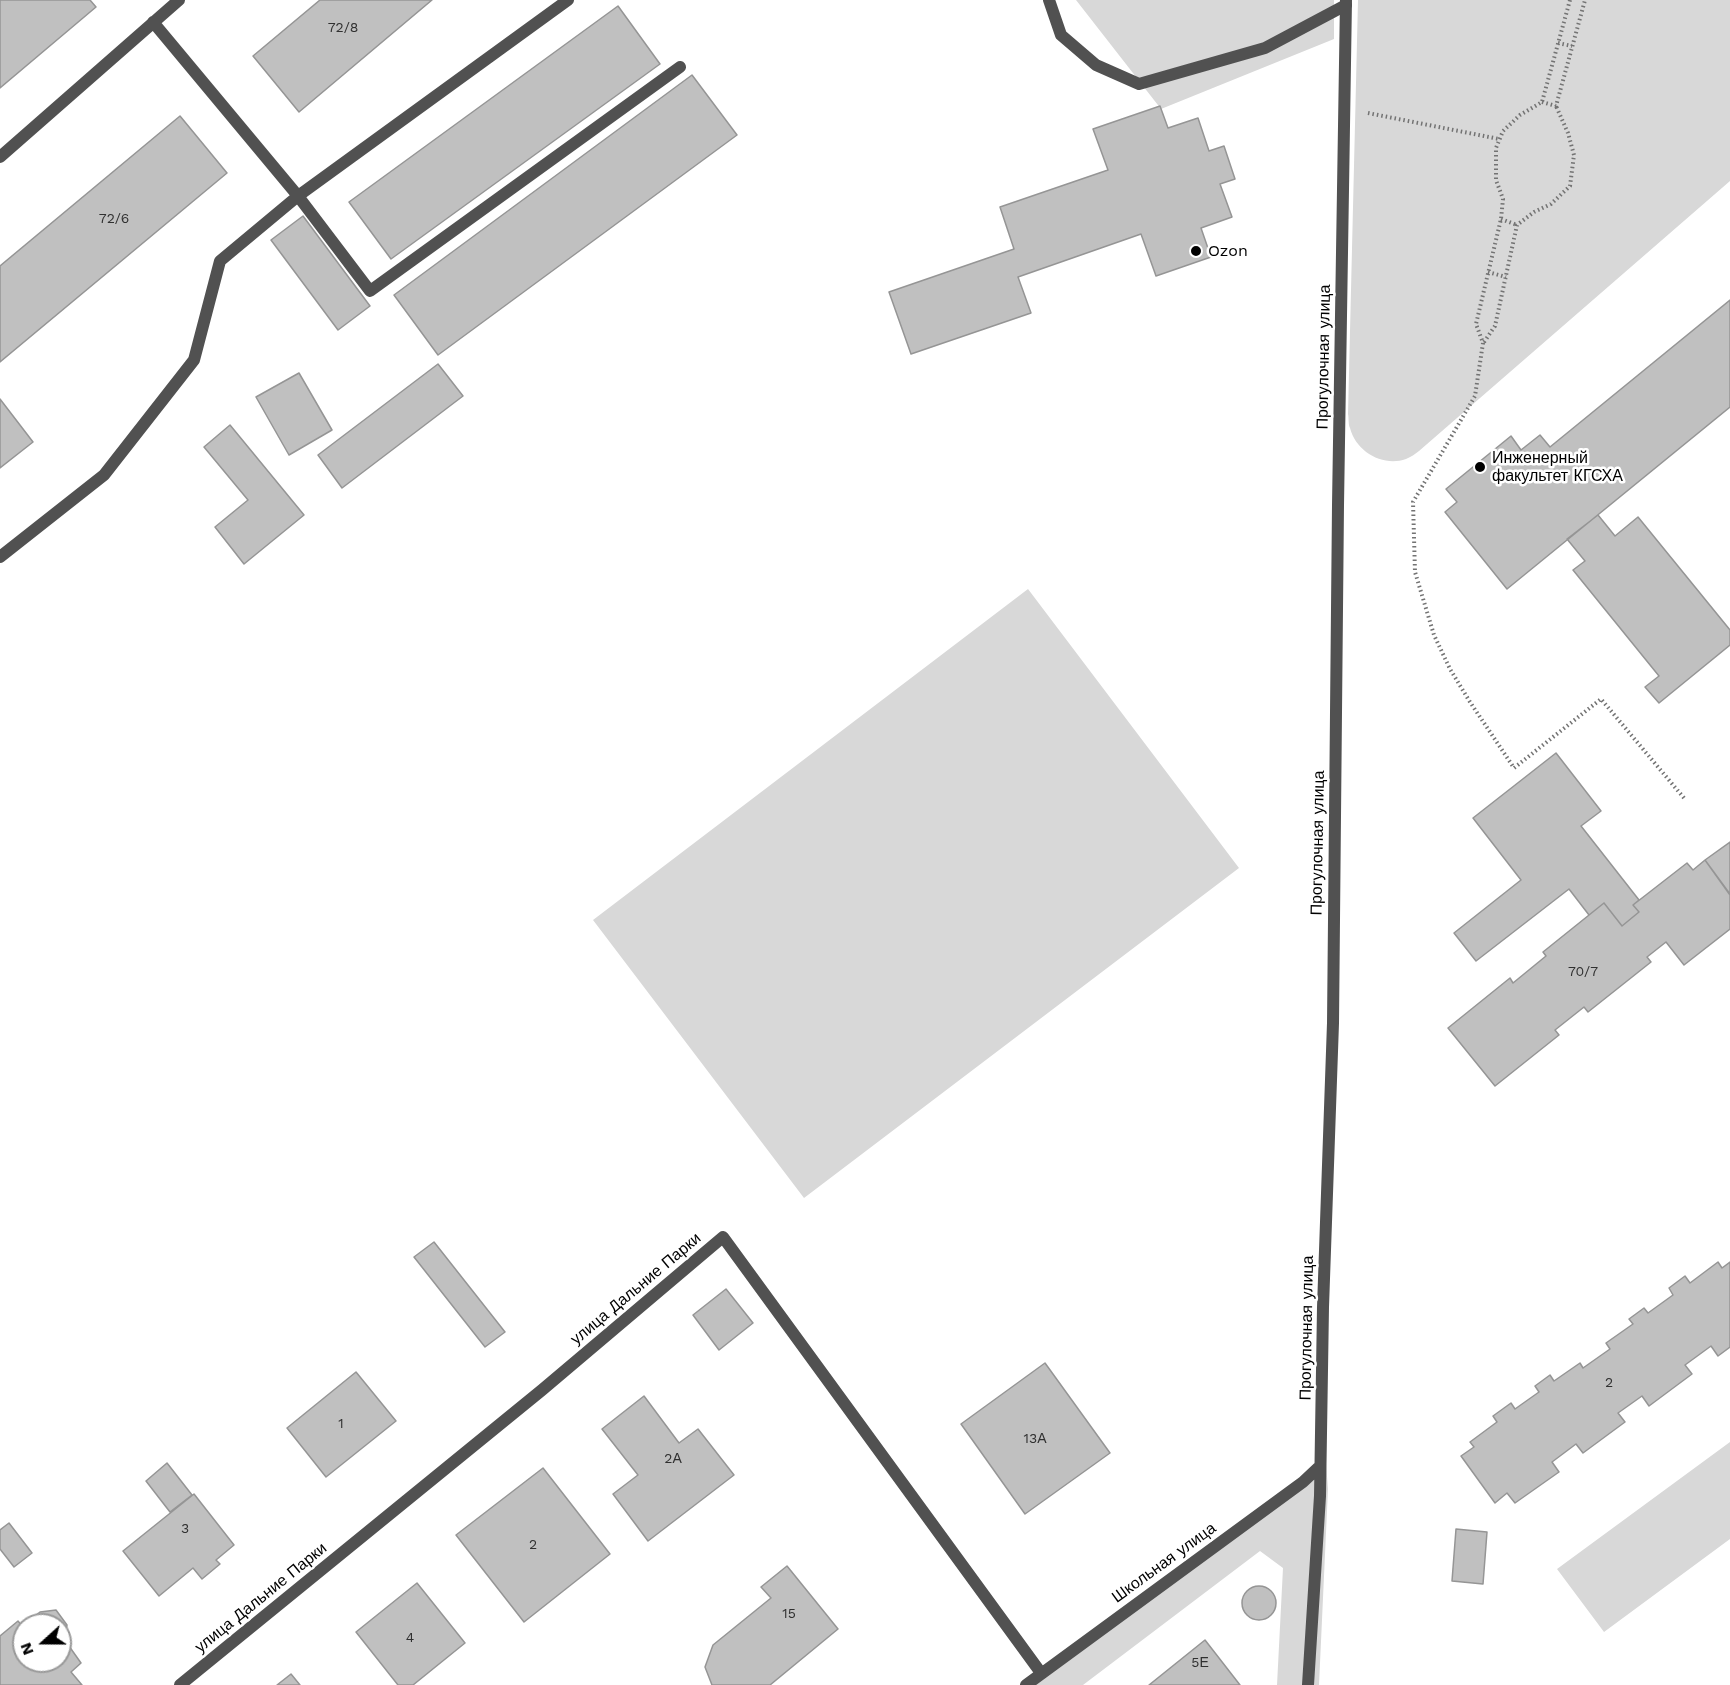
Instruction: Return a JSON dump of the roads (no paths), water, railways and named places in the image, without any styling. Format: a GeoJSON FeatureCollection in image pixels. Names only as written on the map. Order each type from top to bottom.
{"type":"FeatureCollection","features":[{"type":"Feature","properties":{"kind":"street"},"geometry":{"type":"LineString","coordinates":[[0,157],[179,0]]}},
{"type":"Feature","properties":{"kind":"street"},"geometry":{"type":"LineString","coordinates":[[0,557],[104,475],[194,360],[220,261],[298,196],[568,0]]}},
{"type":"Feature","properties":{"kind":"street"},"geometry":{"type":"LineString","coordinates":[[1049,0],[1060,34],[1096,65],[1139,84],[1265,48],[1346,2]]}},
{"type":"Feature","properties":{"kind":"street","name":"Прогулочная улица"},"geometry":{"type":"LineString","coordinates":[[1308,1685],[1320,1496],[1333,1023],[1346,2]]}},
{"type":"Feature","properties":{"kind":"street"},"geometry":{"type":"LineString","coordinates":[[153,22],[298,196],[370,291],[680,67]]}},
{"type":"Feature","properties":{"kind":"street","name":"улица Дальние Парки"},"geometry":{"type":"LineString","coordinates":[[180,1685],[542,1390],[723,1237],[1041,1673]]}},
{"type":"Feature","properties":{"kind":"street","name":"Школьная улица"},"geometry":{"type":"LineString","coordinates":[[1026,1685],[1303,1482],[1320,1466]]}},
{"type":"Feature","properties":{"kind":"place","name":"Ozon"},"geometry":{"type":"Point","coordinates":[1196,251]}},
{"type":"Feature","properties":{"kind":"place","name":"Инженерный факультет КГСХА"},"geometry":{"type":"Point","coordinates":[1480,467]}}]}
